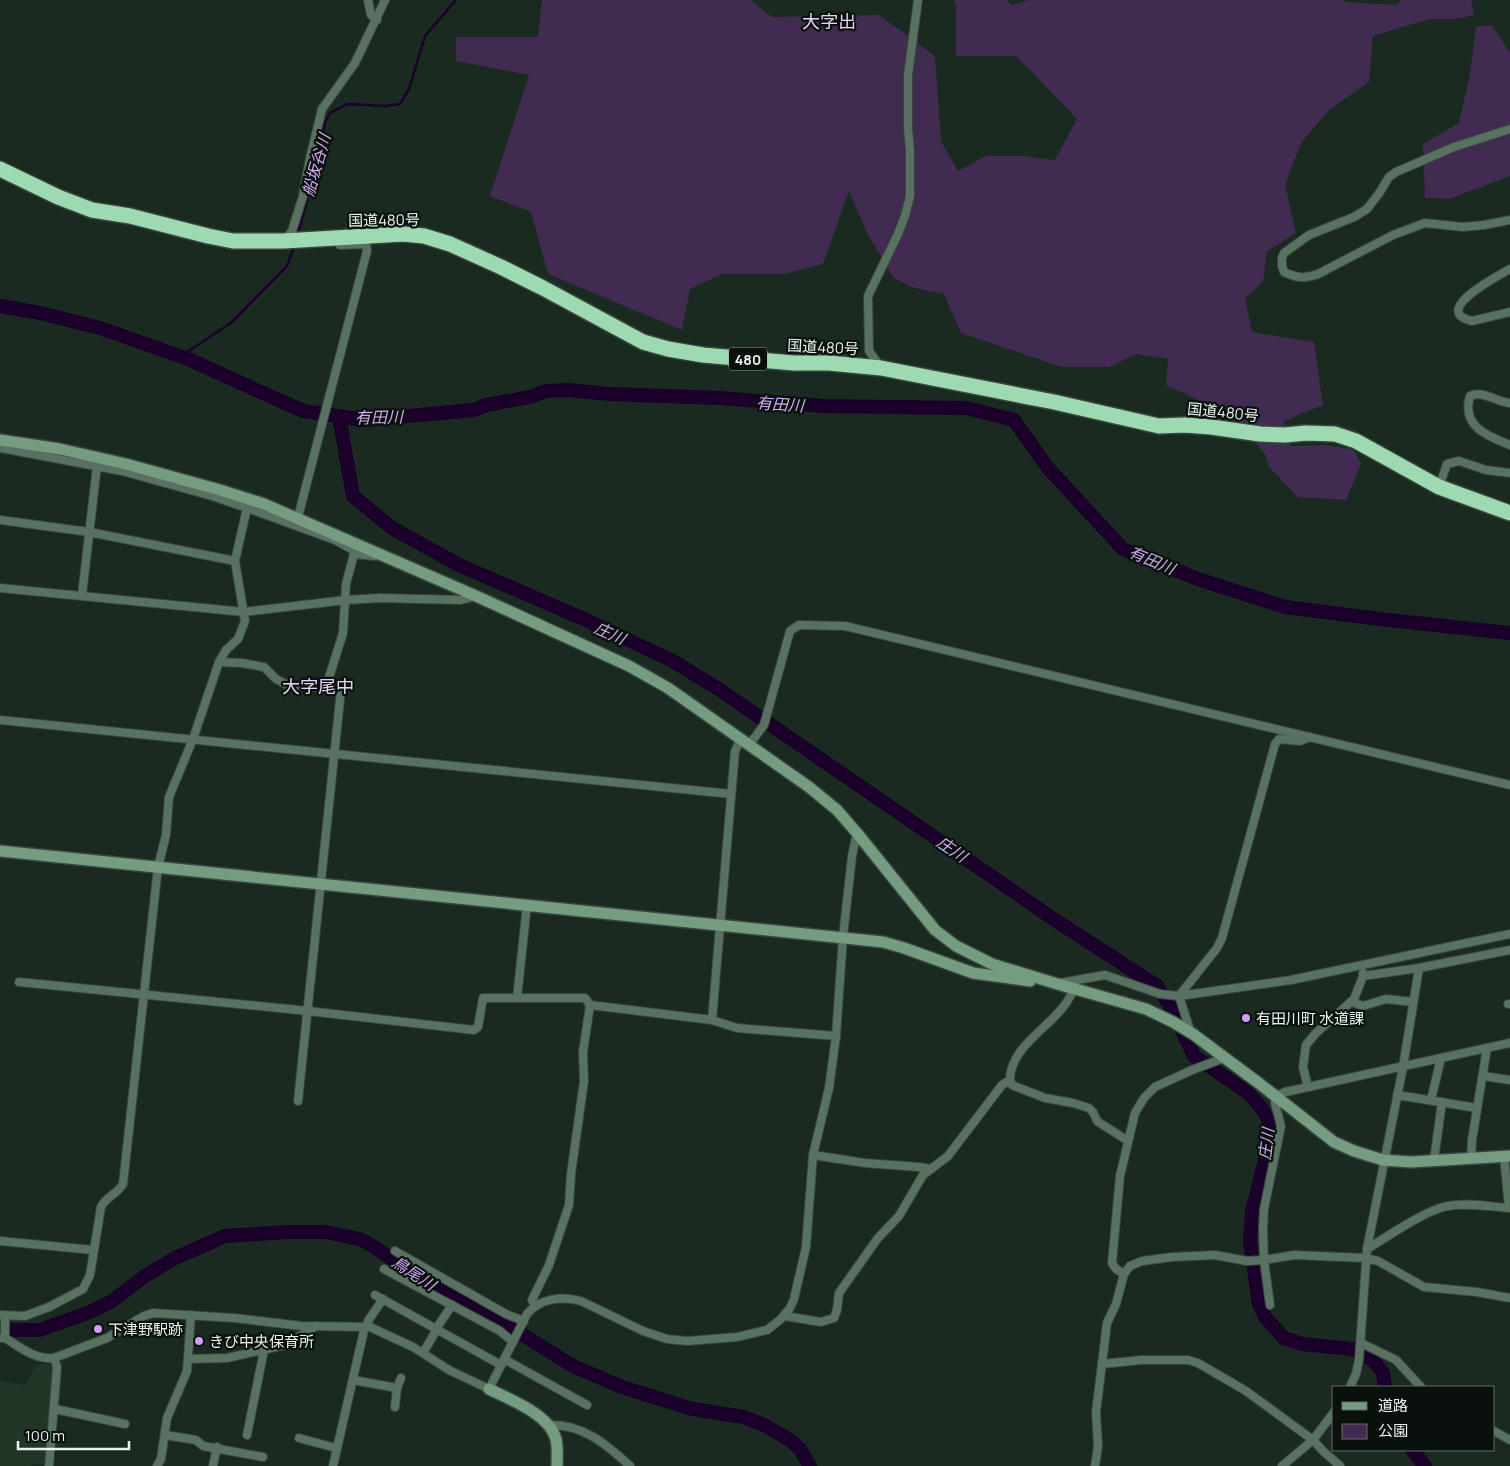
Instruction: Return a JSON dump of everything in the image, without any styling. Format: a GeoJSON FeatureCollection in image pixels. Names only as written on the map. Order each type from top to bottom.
{"type":"FeatureCollection","features":[{"type":"Feature","properties":{"kind":"highway","name":"国道480号"},"geometry":{"type":"LineString","coordinates":[[0,169],[58,197],[92,210],[130,216],[233,241],[284,241],[403,234],[424,236],[450,244],[501,267],[643,342],[668,349],[702,355],[785,363],[829,363],[881,368],[1054,402],[1159,426],[1194,426],[1260,434],[1335,434],[1356,441],[1439,487],[1510,513]]}},
{"type":"Feature","properties":{"kind":"street"},"geometry":{"type":"LineString","coordinates":[[368,0],[371,15],[377,20]]}},
{"type":"Feature","properties":{"kind":"street"},"geometry":{"type":"LineString","coordinates":[[284,241],[292,231],[304,196],[310,158],[322,109],[355,63],[386,0]]}},
{"type":"Feature","properties":{"kind":"street"},"geometry":{"type":"LineString","coordinates":[[881,368],[869,351],[868,296],[902,225],[910,196],[908,75],[918,0]]}},
{"type":"Feature","properties":{"kind":"street"},"geometry":{"type":"LineString","coordinates":[[1510,129],[1454,147],[1396,172],[1389,177],[1367,209],[1354,217],[1309,235],[1284,252],[1282,266],[1284,272],[1295,277],[1308,278],[1393,235],[1425,223],[1463,227],[1510,220]]}},
{"type":"Feature","properties":{"kind":"street"},"geometry":{"type":"LineString","coordinates":[[299,514],[367,251],[366,244],[328,245],[323,239]]}},
{"type":"Feature","properties":{"kind":"street"},"geometry":{"type":"LineString","coordinates":[[1510,269],[1473,291],[1460,303],[1459,310],[1466,320],[1472,321],[1510,312]]}},
{"type":"Feature","properties":{"kind":"street"},"geometry":{"type":"LineString","coordinates":[[1510,403],[1504,403],[1482,394],[1474,394],[1470,396],[1467,405],[1468,414],[1476,427],[1484,433],[1510,445]]}},
{"type":"Feature","properties":{"kind":"street"},"geometry":{"type":"LineString","coordinates":[[0,440],[60,449],[124,467],[220,490],[299,514],[379,553],[629,666],[668,688],[809,787],[837,810],[935,930],[956,946],[992,964],[1054,984],[1146,1009],[1189,1031],[1334,1142],[1354,1151],[1383,1160],[1411,1162],[1507,1156],[1509,1208],[1466,1205],[1444,1206],[1367,1248]]}},
{"type":"Feature","properties":{"kind":"street"},"geometry":{"type":"LineString","coordinates":[[0,448],[98,466],[124,467],[247,508],[335,540],[353,550],[354,554],[346,584],[343,633],[326,687]]}},
{"type":"Feature","properties":{"kind":"street"},"geometry":{"type":"LineString","coordinates":[[1439,487],[1447,464],[1459,461],[1486,470],[1510,472]]}},
{"type":"Feature","properties":{"kind":"street"},"geometry":{"type":"LineString","coordinates":[[82,595],[98,466]]}},
{"type":"Feature","properties":{"kind":"street"},"geometry":{"type":"LineString","coordinates":[[220,490],[222,496],[247,506],[247,508]]}},
{"type":"Feature","properties":{"kind":"street"},"geometry":{"type":"LineString","coordinates":[[247,508],[234,562],[245,622],[238,638],[226,650],[219,662],[193,739],[169,798],[166,835],[158,867],[125,1179],[120,1188],[110,1195],[101,1207],[90,1275],[83,1288],[49,1307],[25,1316],[3,1317],[4,1337],[35,1356],[54,1358],[107,1338],[148,1314],[191,1315],[302,1326],[367,1326],[395,1338],[423,1353],[448,1370],[489,1389],[537,1415],[549,1425],[556,1439],[557,1466]]}},
{"type":"Feature","properties":{"kind":"street"},"geometry":{"type":"LineString","coordinates":[[0,520],[89,532],[234,562]]}},
{"type":"Feature","properties":{"kind":"street"},"geometry":{"type":"LineString","coordinates":[[354,554],[375,556],[379,553]]}},
{"type":"Feature","properties":{"kind":"street"},"geometry":{"type":"LineString","coordinates":[[0,588],[244,612],[346,600],[380,598],[461,600],[476,596]]}},
{"type":"Feature","properties":{"kind":"street"},"geometry":{"type":"LineString","coordinates":[[712,1020],[735,751],[764,725],[790,631],[799,625],[845,626],[1510,785]]}},
{"type":"Feature","properties":{"kind":"street"},"geometry":{"type":"LineString","coordinates":[[219,662],[242,663],[264,668],[276,679],[292,687],[326,687],[341,690],[298,1101]]}},
{"type":"Feature","properties":{"kind":"street"},"geometry":{"type":"LineString","coordinates":[[0,720],[730,794]]}},
{"type":"Feature","properties":{"kind":"street"},"geometry":{"type":"LineString","coordinates":[[1179,996],[1217,948],[1222,938],[1274,744],[1279,739],[1300,741],[1310,736]]}},
{"type":"Feature","properties":{"kind":"street"},"geometry":{"type":"LineString","coordinates":[[489,1389],[527,1314],[536,1306],[555,1299],[573,1299],[588,1304],[643,1332],[677,1341],[753,1334],[767,1330],[785,1316],[794,1299],[806,1246],[813,1155],[816,1133],[828,1088],[836,1036],[843,937],[852,856],[857,833]]}},
{"type":"Feature","properties":{"kind":"street"},"geometry":{"type":"LineString","coordinates":[[0,851],[843,937],[883,942],[973,973],[1054,984],[1104,975],[1160,994],[1179,996],[1291,980],[1510,934]]}},
{"type":"Feature","properties":{"kind":"street"},"geometry":{"type":"LineString","coordinates":[[517,998],[527,905]]}},
{"type":"Feature","properties":{"kind":"street"},"geometry":{"type":"LineString","coordinates":[[1363,976],[1419,968],[1510,950]]}},
{"type":"Feature","properties":{"kind":"street"},"geometry":{"type":"LineString","coordinates":[[973,973],[981,972],[986,968],[985,963],[980,958]]}},
{"type":"Feature","properties":{"kind":"street"},"geometry":{"type":"LineString","coordinates":[[1308,1086],[1302,1067],[1306,1044],[1352,1002],[1363,976],[1362,966]]}},
{"type":"Feature","properties":{"kind":"street"},"geometry":{"type":"LineString","coordinates":[[1350,1386],[1358,1367],[1361,1343],[1365,1258],[1403,1067],[1419,968]]}},
{"type":"Feature","properties":{"kind":"street"},"geometry":{"type":"LineString","coordinates":[[19,982],[474,1030],[478,1027],[483,998],[585,998],[590,1005],[583,1052],[584,1081],[571,1174],[569,1205],[549,1265],[532,1300],[536,1306]]}},
{"type":"Feature","properties":{"kind":"street"},"geometry":{"type":"LineString","coordinates":[[1074,989],[1064,1006],[1022,1050],[1012,1067],[1010,1080],[1012,1085],[1045,1098],[1090,1108],[1097,1121],[1128,1141]]}},
{"type":"Feature","properties":{"kind":"street"},"geometry":{"type":"LineString","coordinates":[[1179,996],[1189,1031]]}},
{"type":"Feature","properties":{"kind":"street"},"geometry":{"type":"LineString","coordinates":[[1352,1002],[1363,1006],[1386,1000],[1413,1002]]}},
{"type":"Feature","properties":{"kind":"street"},"geometry":{"type":"LineString","coordinates":[[590,1005],[712,1020],[737,1028],[836,1036]]}},
{"type":"Feature","properties":{"kind":"street"},"geometry":{"type":"LineString","coordinates":[[1276,1096],[1308,1086],[1510,1043]]}},
{"type":"Feature","properties":{"kind":"street"},"geometry":{"type":"LineString","coordinates":[[1471,1158],[1487,1048]]}},
{"type":"Feature","properties":{"kind":"street"},"geometry":{"type":"LineString","coordinates":[[1124,1274],[1116,1269],[1112,1263],[1120,1176],[1135,1113],[1144,1098],[1155,1087],[1224,1058]]}},
{"type":"Feature","properties":{"kind":"street"},"geometry":{"type":"LineString","coordinates":[[1431,1100],[1441,1058]]}},
{"type":"Feature","properties":{"kind":"street"},"geometry":{"type":"LineString","coordinates":[[1483,1076],[1510,1080]]}},
{"type":"Feature","properties":{"kind":"street"},"geometry":{"type":"LineString","coordinates":[[785,1316],[821,1322],[834,1318],[839,1293],[878,1238],[899,1216],[923,1175],[948,1156],[1002,1085],[1010,1080]]}},
{"type":"Feature","properties":{"kind":"street"},"geometry":{"type":"LineString","coordinates":[[1397,1095],[1477,1108]]}},
{"type":"Feature","properties":{"kind":"street"},"geometry":{"type":"LineString","coordinates":[[1270,1305],[1264,1260],[1264,1209],[1281,1126],[1275,1103],[1276,1096]]}},
{"type":"Feature","properties":{"kind":"street"},"geometry":{"type":"LineString","coordinates":[[1434,1160],[1442,1102]]}},
{"type":"Feature","properties":{"kind":"street"},"geometry":{"type":"LineString","coordinates":[[813,1155],[931,1170]]}},
{"type":"Feature","properties":{"kind":"street"},"geometry":{"type":"LineString","coordinates":[[0,1241],[93,1250]]}},
{"type":"Feature","properties":{"kind":"street"},"geometry":{"type":"LineString","coordinates":[[394,1251],[523,1323]]}},
{"type":"Feature","properties":{"kind":"street"},"geometry":{"type":"LineString","coordinates":[[1095,1466],[1098,1446],[1096,1412],[1107,1324],[1116,1304],[1124,1274],[1130,1266],[1142,1261],[1172,1257],[1215,1255],[1247,1261],[1294,1255],[1365,1258],[1378,1261],[1424,1287],[1477,1292],[1510,1298]]}},
{"type":"Feature","properties":{"kind":"street"},"geometry":{"type":"LineString","coordinates":[[384,1269],[514,1340]]}},
{"type":"Feature","properties":{"kind":"street"},"geometry":{"type":"LineString","coordinates":[[333,1466],[368,1321],[379,1297],[587,1406]]}},
{"type":"Feature","properties":{"kind":"street"},"geometry":{"type":"LineString","coordinates":[[423,1353],[452,1305]]}},
{"type":"Feature","properties":{"kind":"street"},"geometry":{"type":"LineString","coordinates":[[157,1466],[160,1459],[167,1418],[184,1379],[188,1359],[191,1315]]}},
{"type":"Feature","properties":{"kind":"street"},"geometry":{"type":"LineString","coordinates":[[188,1359],[228,1358],[285,1345],[317,1326]]}},
{"type":"Feature","properties":{"kind":"street"},"geometry":{"type":"LineString","coordinates":[[1361,1343],[1396,1360],[1420,1386]]}},
{"type":"Feature","properties":{"kind":"street"},"geometry":{"type":"LineString","coordinates":[[247,1435],[264,1350]]}},
{"type":"Feature","properties":{"kind":"street"},"geometry":{"type":"LineString","coordinates":[[49,1466],[57,1367],[54,1358]]}},
{"type":"Feature","properties":{"kind":"street"},"geometry":{"type":"LineString","coordinates":[[1102,1364],[1141,1360],[1188,1360],[1198,1363],[1246,1391],[1313,1440],[1340,1466]]}},
{"type":"Feature","properties":{"kind":"street"},"geometry":{"type":"LineString","coordinates":[[395,1407],[397,1388],[401,1378]]}},
{"type":"Feature","properties":{"kind":"street"},"geometry":{"type":"LineString","coordinates":[[353,1380],[397,1388]]}},
{"type":"Feature","properties":{"kind":"street"},"geometry":{"type":"LineString","coordinates":[[55,1409],[125,1424]]}},
{"type":"Feature","properties":{"kind":"street"},"geometry":{"type":"LineString","coordinates":[[1282,1466],[1313,1440],[1332,1415]]}},
{"type":"Feature","properties":{"kind":"street"},"geometry":{"type":"LineString","coordinates":[[549,1425],[567,1425],[587,1432],[613,1449],[630,1466]]}},
{"type":"Feature","properties":{"kind":"street"},"geometry":{"type":"LineString","coordinates":[[1495,1431],[1510,1440]]}},
{"type":"Feature","properties":{"kind":"street"},"geometry":{"type":"LineString","coordinates":[[165,1434],[196,1440],[204,1446],[263,1457]]}},
{"type":"Feature","properties":{"kind":"street"},"geometry":{"type":"LineString","coordinates":[[299,1438],[336,1448]]}},
{"type":"Feature","properties":{"kind":"street"},"geometry":{"type":"LineString","coordinates":[[213,1466],[217,1447]]}},
{"type":"Feature","properties":{"kind":"shaded area"},"geometry":{"type":"Polygon","coordinates":[[[43,1363],[50,1365],[54,1369],[46,1465],[33,1463],[31,1466],[0,1466],[0,1381],[25,1385],[35,1367],[43,1363]]]}},
{"type":"Feature","properties":{"kind":"green space"},"geometry":{"type":"Polygon","coordinates":[[[542,0],[750,0],[772,17],[879,15],[935,56],[941,141],[958,171],[986,156],[1023,156],[1055,160],[1077,119],[1016,56],[956,56],[956,6],[954,0],[1006,0],[1012,5],[1029,0],[1343,0],[1345,2],[1396,5],[1402,0],[1471,0],[1474,15],[1456,19],[1429,19],[1373,36],[1369,82],[1329,110],[1301,143],[1285,185],[1296,233],[1267,251],[1263,282],[1245,298],[1252,332],[1314,342],[1323,405],[1284,421],[1290,446],[1326,445],[1354,450],[1361,464],[1346,500],[1298,497],[1269,467],[1265,454],[1241,424],[1215,408],[1166,385],[1168,359],[1135,354],[1110,367],[1062,367],[961,333],[944,294],[911,287],[894,278],[868,235],[849,191],[823,264],[784,274],[722,274],[690,289],[682,330],[548,274],[531,212],[490,196],[529,75],[456,61],[456,37],[538,37],[542,0]]]}},
{"type":"Feature","properties":{"kind":"green space"},"geometry":{"type":"Polygon","coordinates":[[[1492,25],[1510,53],[1510,176],[1449,199],[1425,198],[1423,144],[1459,123],[1470,74],[1476,27],[1492,25]]]}},
{"type":"Feature","properties":{"kind":"waterway","name":"船坂谷川"},"geometry":{"type":"LineString","coordinates":[[298,234],[320,151],[325,122],[330,113],[347,104],[385,106],[400,104],[409,89],[425,36],[456,0]]}},
{"type":"Feature","properties":{"kind":"waterway","name":"船坂谷川"},"geometry":{"type":"LineString","coordinates":[[180,357],[232,322],[287,266],[294,247]]}},
{"type":"Feature","properties":{"kind":"waterway","name":"有田川"},"geometry":{"type":"LineString","coordinates":[[0,306],[40,313],[100,328],[188,359],[303,411],[364,420],[474,410],[486,405],[530,397],[546,391],[568,390],[823,406],[966,408],[1014,420],[1048,468],[1123,549],[1198,579],[1285,607],[1510,633]]}},
{"type":"Feature","properties":{"kind":"waterway","name":"庄川"},"geometry":{"type":"LineString","coordinates":[[339,416],[353,496],[392,528],[459,565],[586,620],[673,661],[720,690],[1055,920],[1157,986],[1172,1009],[1194,1056],[1248,1093],[1261,1107],[1269,1121],[1269,1136],[1265,1160],[1252,1212],[1250,1241],[1259,1304],[1265,1317],[1284,1338],[1302,1344],[1352,1349],[1372,1359],[1383,1373],[1385,1386]]}},
{"type":"Feature","properties":{"kind":"waterway","name":"鳥尾川"},"geometry":{"type":"LineString","coordinates":[[0,1330],[40,1330],[90,1312],[112,1301],[145,1276],[173,1259],[225,1236],[325,1232],[360,1239],[427,1282],[525,1336],[573,1366],[622,1387],[692,1409],[744,1417],[766,1426],[790,1440],[800,1449],[810,1466]]}},
{"type":"Feature","properties":{"kind":"waterway","name":"庄川"},"geometry":{"type":"LineString","coordinates":[[1413,1451],[1425,1466]]}},
{"type":"Feature","properties":{"kind":"place","name":"有田川町 水道課"},"geometry":{"type":"Point","coordinates":[1246,1018]}},
{"type":"Feature","properties":{"kind":"place","name":"下津野駅跡"},"geometry":{"type":"Point","coordinates":[98,1329]}},
{"type":"Feature","properties":{"kind":"place","name":"きび中央保育所"},"geometry":{"type":"Point","coordinates":[199,1341]}},
{"type":"Feature","properties":{"kind":"district","name":"大字出"},"geometry":{"type":"Point","coordinates":[829,21]}},
{"type":"Feature","properties":{"kind":"district","name":"大字尾中"},"geometry":{"type":"Point","coordinates":[318,686]}}]}
